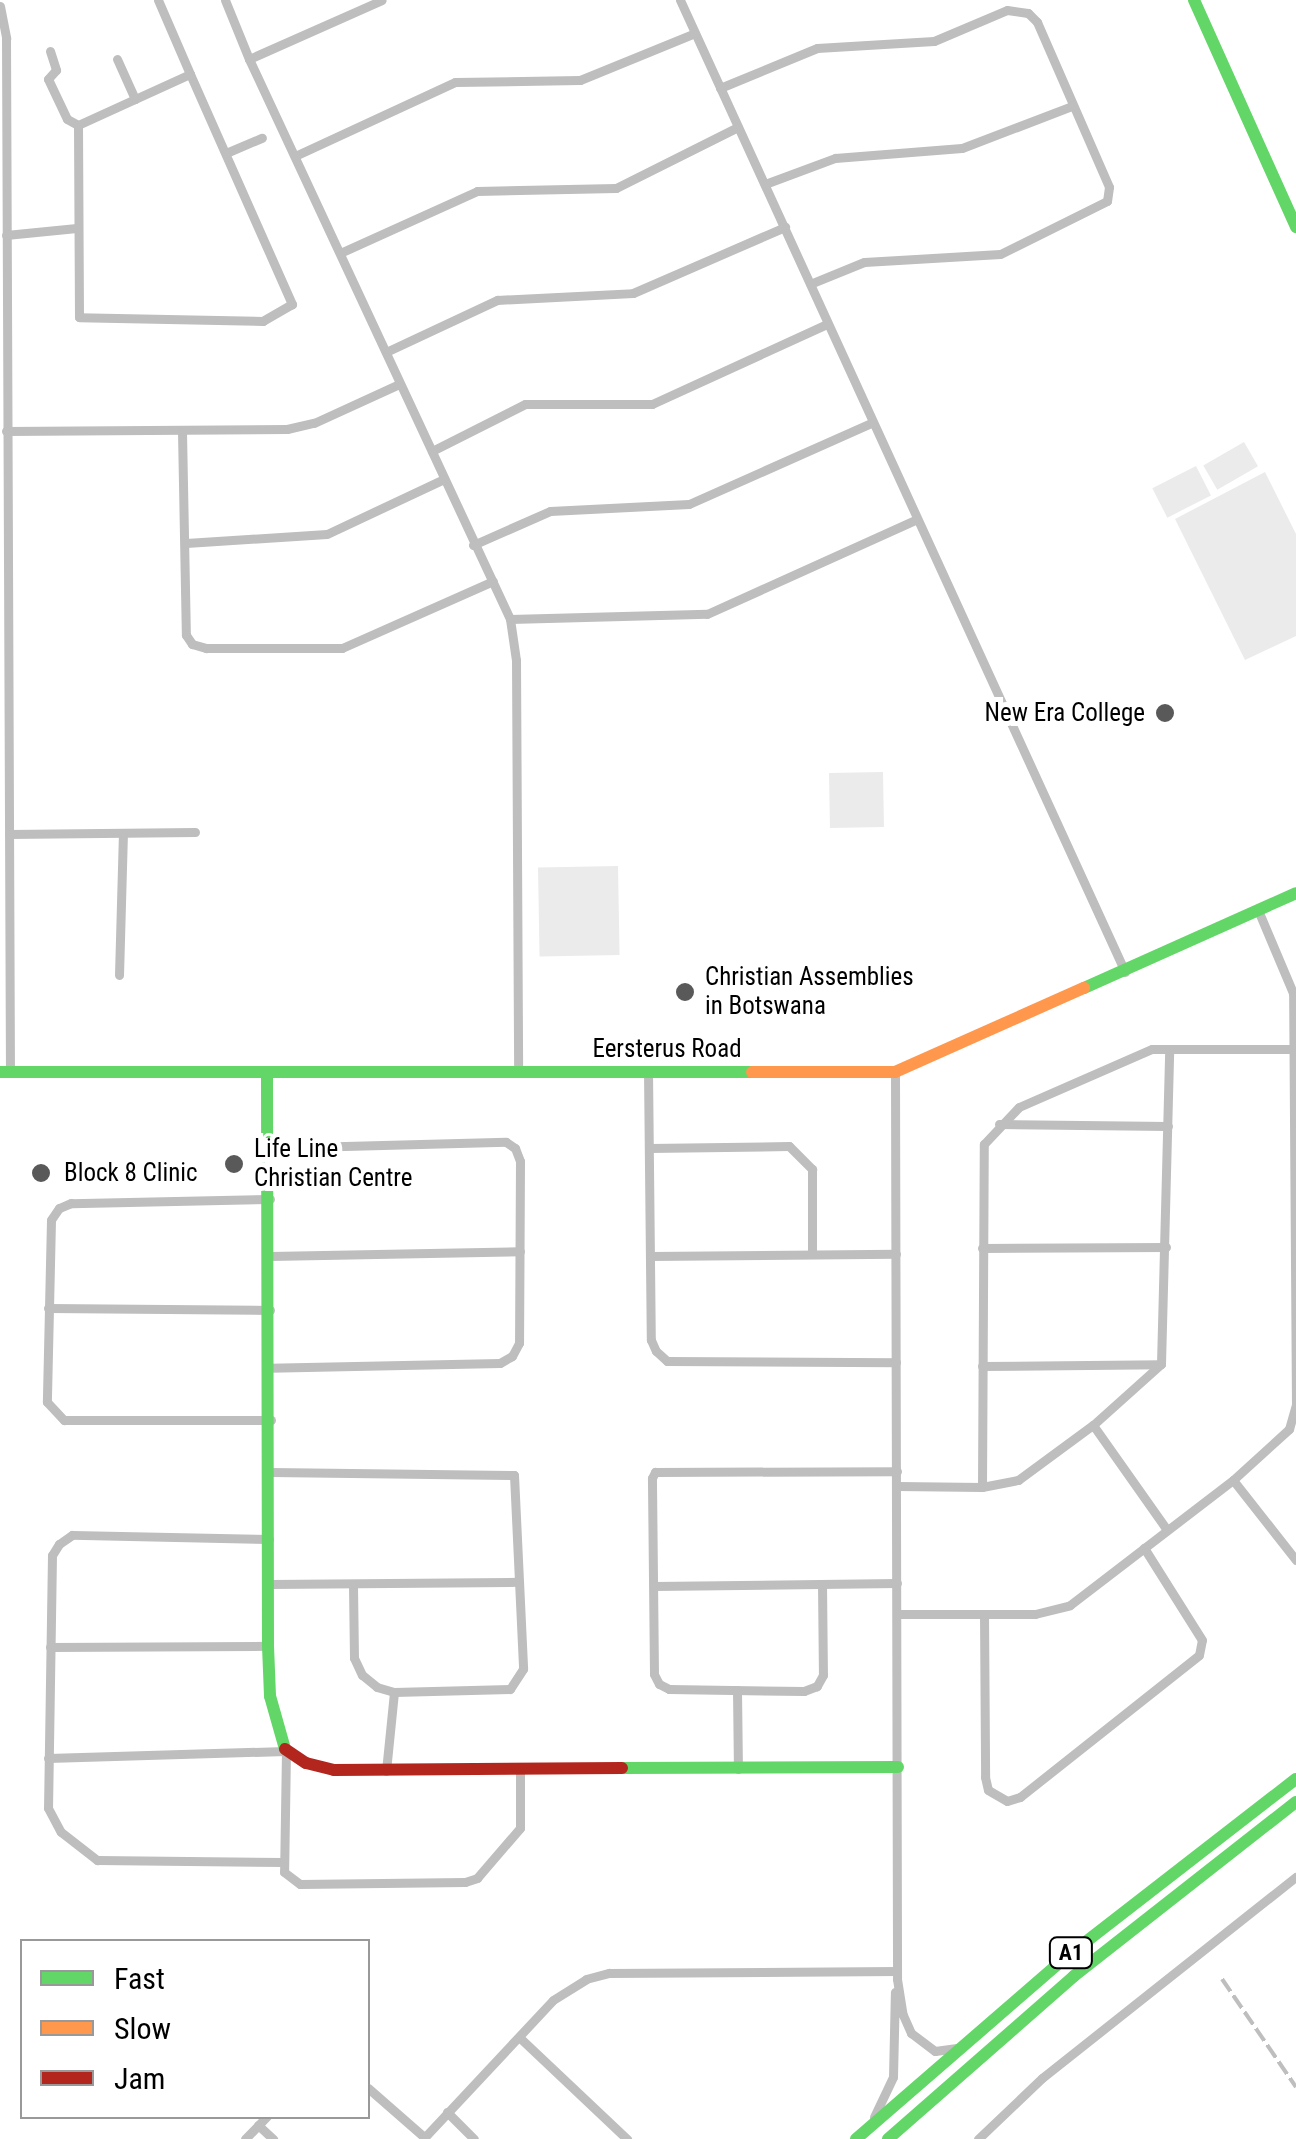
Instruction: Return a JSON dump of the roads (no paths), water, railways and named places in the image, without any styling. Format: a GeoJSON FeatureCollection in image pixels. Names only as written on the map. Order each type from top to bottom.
{"type":"FeatureCollection","features":[{"type":"Feature","properties":{"kind":"main road"},"geometry":{"type":"LineString","coordinates":[[1194,0],[1296,227]]}},
{"type":"Feature","properties":{"kind":"main road","name":"Eersterus Road"},"geometry":{"type":"LineString","coordinates":[[5,1072],[894,1072],[1125,972],[1296,892]]}},
{"type":"Feature","properties":{"kind":"main road"},"geometry":{"type":"LineString","coordinates":[[268,1072],[271,1420],[268,1646],[270,1696],[286,1751],[306,1763],[334,1770],[898,1767]]}},
{"type":"Feature","properties":{"kind":"main road","name":"A1"},"geometry":{"type":"LineString","coordinates":[[860,2135],[1080,1946],[1296,1779]]}},
{"type":"Feature","properties":{"kind":"main road","name":"A1"},"geometry":{"type":"LineString","coordinates":[[888,2139],[1074,1976],[1296,1802]]}},
{"type":"Feature","properties":{"kind":"street"},"geometry":{"type":"LineString","coordinates":[[78,125],[79,317],[266,320],[292,300],[158,0]]}},
{"type":"Feature","properties":{"kind":"street"},"geometry":{"type":"LineString","coordinates":[[226,0],[249,60],[510,619],[516,660],[518,1072]]}},
{"type":"Feature","properties":{"kind":"street"},"geometry":{"type":"LineString","coordinates":[[249,60],[382,0]]}},
{"type":"Feature","properties":{"kind":"street"},"geometry":{"type":"LineString","coordinates":[[680,0],[1125,972]]}},
{"type":"Feature","properties":{"kind":"street"},"geometry":{"type":"LineString","coordinates":[[0,6],[6,38],[4,692],[9,834],[5,1072]]}},
{"type":"Feature","properties":{"kind":"street"},"geometry":{"type":"LineString","coordinates":[[720,88],[816,48],[934,41],[1016,10],[1037,22],[1109,187],[1102,206],[1000,254],[864,262],[810,284]]}},
{"type":"Feature","properties":{"kind":"street"},"geometry":{"type":"LineString","coordinates":[[295,156],[454,82],[580,80],[695,33]]}},
{"type":"Feature","properties":{"kind":"street"},"geometry":{"type":"LineString","coordinates":[[50,52],[56,70],[48,78],[68,121],[78,125],[190,74]]}},
{"type":"Feature","properties":{"kind":"street"},"geometry":{"type":"LineString","coordinates":[[117,59],[135,98]]}},
{"type":"Feature","properties":{"kind":"street"},"geometry":{"type":"LineString","coordinates":[[765,184],[835,158],[962,148],[1072,106]]}},
{"type":"Feature","properties":{"kind":"street"},"geometry":{"type":"LineString","coordinates":[[340,253],[477,191],[616,188],[738,128]]}},
{"type":"Feature","properties":{"kind":"street"},"geometry":{"type":"LineString","coordinates":[[226,153],[262,138]]}},
{"type":"Feature","properties":{"kind":"street"},"geometry":{"type":"LineString","coordinates":[[386,352],[496,300],[634,292],[785,227]]}},
{"type":"Feature","properties":{"kind":"street"},"geometry":{"type":"LineString","coordinates":[[6,235],[77,228]]}},
{"type":"Feature","properties":{"kind":"street"},"geometry":{"type":"LineString","coordinates":[[432,451],[525,404],[652,404],[827,324]]}},
{"type":"Feature","properties":{"kind":"street"},"geometry":{"type":"LineString","coordinates":[[6,430],[182,432],[301,427],[399,384]]}},
{"type":"Feature","properties":{"kind":"street"},"geometry":{"type":"LineString","coordinates":[[473,545],[550,511],[689,504],[871,423]]}},
{"type":"Feature","properties":{"kind":"street"},"geometry":{"type":"LineString","coordinates":[[182,432],[186,635],[192,644],[206,648],[329,650],[357,645],[493,581]]}},
{"type":"Feature","properties":{"kind":"street"},"geometry":{"type":"LineString","coordinates":[[186,543],[327,534],[444,479]]}},
{"type":"Feature","properties":{"kind":"street"},"geometry":{"type":"LineString","coordinates":[[510,619],[707,614],[916,520]]}},
{"type":"Feature","properties":{"kind":"street"},"geometry":{"type":"LineString","coordinates":[[9,834],[195,832]]}},
{"type":"Feature","properties":{"kind":"street"},"geometry":{"type":"LineString","coordinates":[[119,975],[122,833]]}},
{"type":"Feature","properties":{"kind":"street"},"geometry":{"type":"LineString","coordinates":[[898,1614],[1036,1614],[1070,1605],[1232,1480],[1285,1434],[1294,1416],[1294,992],[1258,910]]}},
{"type":"Feature","properties":{"kind":"street"},"geometry":{"type":"LineString","coordinates":[[982,1487],[982,1150],[1000,1124],[1018,1108],[1138,1054],[1169,1050],[1294,1049]]}},
{"type":"Feature","properties":{"kind":"street"},"geometry":{"type":"LineString","coordinates":[[897,1486],[982,1487],[1018,1480],[1093,1425],[1162,1364],[1169,1050]]}},
{"type":"Feature","properties":{"kind":"street"},"geometry":{"type":"LineString","coordinates":[[648,1071],[651,1340],[667,1362],[896,1362]]}},
{"type":"Feature","properties":{"kind":"street"},"geometry":{"type":"LineString","coordinates":[[860,2135],[893,2077],[897,1976],[894,1072]]}},
{"type":"Feature","properties":{"kind":"street"},"geometry":{"type":"LineString","coordinates":[[1000,1124],[1168,1126]]}},
{"type":"Feature","properties":{"kind":"street"},"geometry":{"type":"LineString","coordinates":[[270,1148],[506,1142],[515,1148],[520,1161],[519,1343],[512,1356],[500,1363],[270,1368]]}},
{"type":"Feature","properties":{"kind":"street"},"geometry":{"type":"LineString","coordinates":[[649,1148],[789,1146],[812,1169],[812,1254]]}},
{"type":"Feature","properties":{"kind":"street"},"geometry":{"type":"LineString","coordinates":[[270,1199],[72,1203],[59,1208],[51,1220],[47,1402],[64,1420],[271,1420]]}},
{"type":"Feature","properties":{"kind":"street"},"geometry":{"type":"LineString","coordinates":[[982,1248],[1166,1248]]}},
{"type":"Feature","properties":{"kind":"street"},"geometry":{"type":"LineString","coordinates":[[270,1256],[520,1251]]}},
{"type":"Feature","properties":{"kind":"street"},"geometry":{"type":"LineString","coordinates":[[650,1256],[896,1254]]}},
{"type":"Feature","properties":{"kind":"street"},"geometry":{"type":"LineString","coordinates":[[48,1308],[270,1310]]}},
{"type":"Feature","properties":{"kind":"street"},"geometry":{"type":"LineString","coordinates":[[982,1366],[1162,1364]]}},
{"type":"Feature","properties":{"kind":"street"},"geometry":{"type":"LineString","coordinates":[[1093,1425],[1168,1530]]}},
{"type":"Feature","properties":{"kind":"street"},"geometry":{"type":"LineString","coordinates":[[822,1584],[824,1675],[817,1686],[804,1691],[669,1689],[659,1684],[654,1674],[652,1478],[656,1472],[897,1471]]}},
{"type":"Feature","properties":{"kind":"street"},"geometry":{"type":"LineString","coordinates":[[271,1472],[514,1476],[523,1669],[517,1685],[501,1692],[394,1692],[362,1675],[354,1658],[353,1585]]}},
{"type":"Feature","properties":{"kind":"street"},"geometry":{"type":"LineString","coordinates":[[1232,1480],[1296,1560]]}},
{"type":"Feature","properties":{"kind":"street"},"geometry":{"type":"LineString","coordinates":[[270,1540],[72,1535],[59,1544],[52,1556],[48,1758],[52,1818],[60,1832],[97,1860],[283,1862]]}},
{"type":"Feature","properties":{"kind":"street"},"geometry":{"type":"LineString","coordinates":[[984,1614],[985,1776],[988,1790],[1007,1801],[1020,1797],[1199,1656],[1202,1640],[1144,1548]]}},
{"type":"Feature","properties":{"kind":"street"},"geometry":{"type":"LineString","coordinates":[[270,1584],[519,1582]]}},
{"type":"Feature","properties":{"kind":"street"},"geometry":{"type":"LineString","coordinates":[[654,1586],[897,1583]]}},
{"type":"Feature","properties":{"kind":"street"},"geometry":{"type":"LineString","coordinates":[[50,1647],[268,1646]]}},
{"type":"Feature","properties":{"kind":"street"},"geometry":{"type":"LineString","coordinates":[[737,1690],[738,1769]]}},
{"type":"Feature","properties":{"kind":"street"},"geometry":{"type":"LineString","coordinates":[[386,1771],[394,1692]]}},
{"type":"Feature","properties":{"kind":"street"},"geometry":{"type":"LineString","coordinates":[[48,1758],[286,1751],[284,1872],[300,1884],[465,1882],[477,1878],[520,1828],[520,1770]]}},
{"type":"Feature","properties":{"kind":"street"},"geometry":{"type":"LineString","coordinates":[[978,2139],[1042,2078],[1296,1877]]}},
{"type":"Feature","properties":{"kind":"street"},"geometry":{"type":"LineString","coordinates":[[370,2090],[423,2138],[570,1987],[609,1973],[897,1976]]}},
{"type":"Feature","properties":{"kind":"street"},"geometry":{"type":"LineString","coordinates":[[897,1976],[903,2015],[918,2041],[935,2051],[959,2047]]}},
{"type":"Feature","properties":{"kind":"street"},"geometry":{"type":"LineString","coordinates":[[519,2037],[626,2139]]}},
{"type":"Feature","properties":{"kind":"street"},"geometry":{"type":"LineString","coordinates":[[447,2112],[474,2139]]}},
{"type":"Feature","properties":{"kind":"street"},"geometry":{"type":"LineString","coordinates":[[245,2139],[264,2119]]}},
{"type":"Feature","properties":{"kind":"street"},"geometry":{"type":"LineString","coordinates":[[258,2126],[272,2139]]}},
{"type":"Feature","properties":{"kind":"railway"},"geometry":{"type":"LineString","coordinates":[[1222,1979],[1296,2087]]}},
{"type":"Feature","properties":{"kind":"place","name":"New Era College"},"geometry":{"type":"Point","coordinates":[1165,713]}},
{"type":"Feature","properties":{"kind":"place","name":"Christian Assemblies in Botswana"},"geometry":{"type":"Point","coordinates":[685,992]}},
{"type":"Feature","properties":{"kind":"place","name":"Life Line Christian Centre"},"geometry":{"type":"Point","coordinates":[234,1164]}},
{"type":"Feature","properties":{"kind":"place","name":"Block 8 Clinic"},"geometry":{"type":"Point","coordinates":[41,1173]}}]}
